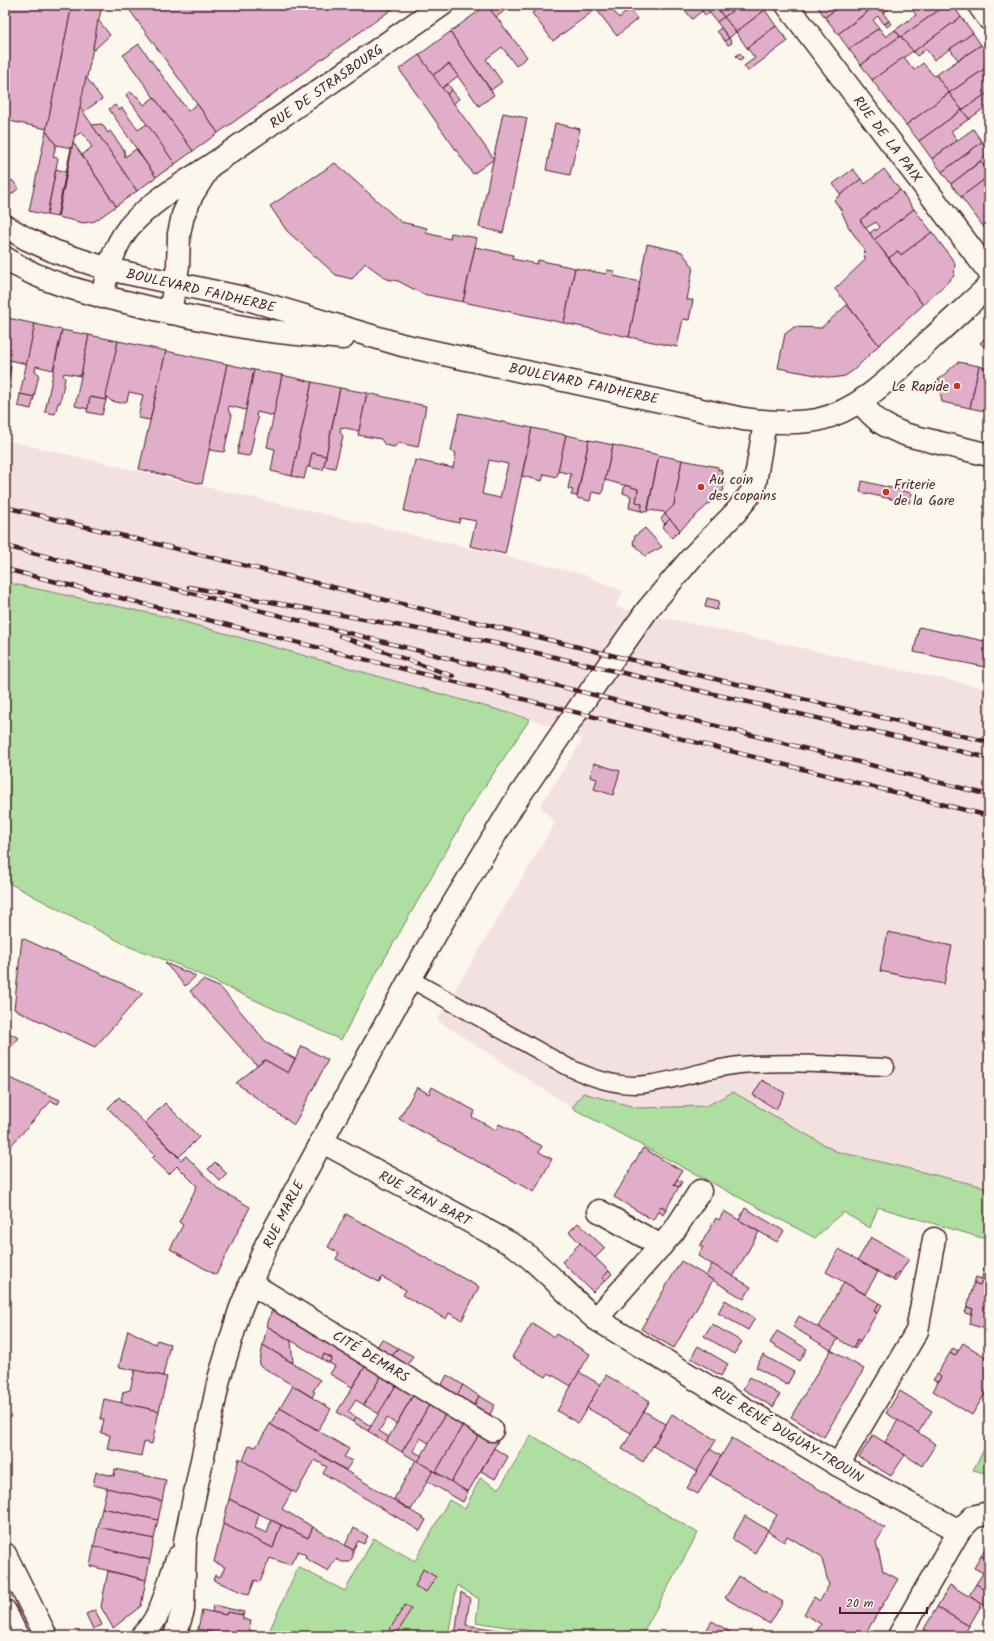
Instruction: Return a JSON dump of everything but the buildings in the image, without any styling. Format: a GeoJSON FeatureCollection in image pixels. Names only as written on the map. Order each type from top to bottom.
{"type":"FeatureCollection","features":[{"type":"Feature","properties":{"kind":"street","name":"RUE DE STRASBOURG"},"geometry":{"type":"LineString","coordinates":[[102,297],[108,269],[118,243],[129,227],[144,212],[169,193],[210,167],[442,5]]}},
{"type":"Feature","properties":{"kind":"street","name":"RUE DE LA PAIX"},"geometry":{"type":"LineString","coordinates":[[788,5],[989,272]]}},
{"type":"Feature","properties":{"kind":"street"},"geometry":{"type":"LineString","coordinates":[[979,5],[989,19]]}},
{"type":"Feature","properties":{"kind":"street","name":"RUE DE STRASBOURG"},"geometry":{"type":"LineString","coordinates":[[170,313],[178,266],[179,234],[183,215],[192,196],[210,167]]}},
{"type":"Feature","properties":{"kind":"street","name":"BOULEVARD FAIDHERBE"},"geometry":{"type":"LineString","coordinates":[[5,226],[27,239],[56,252],[108,269],[244,298],[402,344],[744,419],[765,422],[817,420],[840,412],[860,402],[893,375],[989,286]]}},
{"type":"Feature","properties":{"kind":"street","name":"BOULEVARD FAIDHERBE"},"geometry":{"type":"LineString","coordinates":[[5,258],[36,275],[59,285],[170,313],[251,328],[402,344]]}},
{"type":"Feature","properties":{"kind":"street"},"geometry":{"type":"LineString","coordinates":[[860,402],[876,420],[895,431],[989,455]]}},
{"type":"Feature","properties":{"kind":"street","name":"RUE MARLE"},"geometry":{"type":"LineString","coordinates":[[175,1636],[183,1610],[185,1541],[219,1379],[250,1283],[266,1245],[410,979],[447,914],[513,805],[648,609],[683,567],[746,501],[755,483],[765,422]]}},
{"type":"Feature","properties":{"kind":"street","name":"RUE JEAN BART"},"geometry":{"type":"LineString","coordinates":[[321,1142],[515,1246],[529,1256]]}},
{"type":"Feature","properties":{"kind":"street"},"geometry":{"type":"LineString","coordinates":[[596,1319],[674,1232],[700,1191]]}},
{"type":"Feature","properties":{"kind":"street"},"geometry":{"type":"LineString","coordinates":[[599,1211],[661,1246]]}},
{"type":"Feature","properties":{"kind":"street"},"geometry":{"type":"LineString","coordinates":[[838,1465],[917,1331],[934,1239]]}},
{"type":"Feature","properties":{"kind":"street","name":"RUE RENÉ DUGUAY-TROUIN"},"geometry":{"type":"LineString","coordinates":[[529,1256],[543,1268],[580,1306],[596,1319],[838,1465],[959,1532]]}},
{"type":"Feature","properties":{"kind":"street","name":"CITÉ DEMARS"},"geometry":{"type":"LineString","coordinates":[[250,1283],[492,1430]]}},
{"type":"Feature","properties":{"kind":"street"},"geometry":{"type":"LineString","coordinates":[[898,1636],[959,1532],[972,1517],[989,1513]]}},
{"type":"Feature","properties":{"kind":"street","name":"RUE MARLE"},"geometry":{"type":"LineString","coordinates":[[142,1636],[151,1625],[162,1606],[173,1569],[185,1541]]}},
{"type":"Feature","properties":{"kind":"street"},"geometry":{"type":"LineString","coordinates":[[5,1554],[46,1636]]}},
{"type":"Feature","properties":{"kind":"street"},"geometry":{"type":"LineString","coordinates":[[5,1611],[17,1636]]}},
{"type":"Feature","properties":{"kind":"lane"},"geometry":{"type":"LineString","coordinates":[[410,979],[568,1068],[586,1076],[606,1082],[647,1084],[739,1065],[782,1063],[886,1067]]}},
{"type":"Feature","properties":{"kind":"shaded area"},"geometry":{"type":"Polygon","coordinates":[[[5,440],[582,574],[623,591],[616,607],[989,689],[989,1188],[835,1151],[733,1092],[706,1106],[638,1108],[583,1093],[572,1108],[437,1020],[555,823],[540,806],[583,739],[530,719],[167,617],[5,582],[5,440]]]}},
{"type":"Feature","properties":{"kind":"green space"},"geometry":{"type":"Polygon","coordinates":[[[5,582],[167,617],[530,719],[475,801],[373,979],[341,1040],[179,965],[130,947],[5,881],[5,582]]]}},
{"type":"Feature","properties":{"kind":"green space"},"geometry":{"type":"Polygon","coordinates":[[[733,1092],[835,1151],[989,1188],[989,1240],[878,1207],[870,1228],[843,1212],[815,1238],[572,1108],[583,1093],[638,1108],[706,1106],[733,1092]]]}},
{"type":"Feature","properties":{"kind":"green space"},"geometry":{"type":"Polygon","coordinates":[[[531,1435],[698,1533],[641,1636],[537,1636],[537,1632],[476,1622],[479,1599],[457,1585],[448,1636],[267,1636],[298,1567],[345,1591],[374,1538],[415,1561],[449,1500],[465,1509],[480,1478],[499,1489],[531,1435]]]}},
{"type":"Feature","properties":{"kind":"green space"},"geometry":{"type":"Polygon","coordinates":[[[989,1440],[989,1474],[973,1470],[989,1440]]]}},
{"type":"Feature","properties":{"kind":"railway"},"geometry":{"type":"LineString","coordinates":[[5,507],[615,656],[989,742]]}},
{"type":"Feature","properties":{"kind":"railway"},"geometry":{"type":"LineString","coordinates":[[5,546],[989,795]]}},
{"type":"Feature","properties":{"kind":"railway"},"geometry":{"type":"LineString","coordinates":[[5,569],[989,816]]}},
{"type":"Feature","properties":{"kind":"railway"},"geometry":{"type":"LineString","coordinates":[[189,587],[494,643],[989,758]]}},
{"type":"Feature","properties":{"kind":"railway"},"geometry":{"type":"LineString","coordinates":[[340,636],[453,676]]}},
{"type":"Feature","properties":{"kind":"place","name":"Le Rapide"},"geometry":{"type":"Point","coordinates":[957,386]}},
{"type":"Feature","properties":{"kind":"place","name":"Au coin des copains"},"geometry":{"type":"Point","coordinates":[701,487]}},
{"type":"Feature","properties":{"kind":"place","name":"Friterie de la Gare"},"geometry":{"type":"Point","coordinates":[886,492]}}]}
